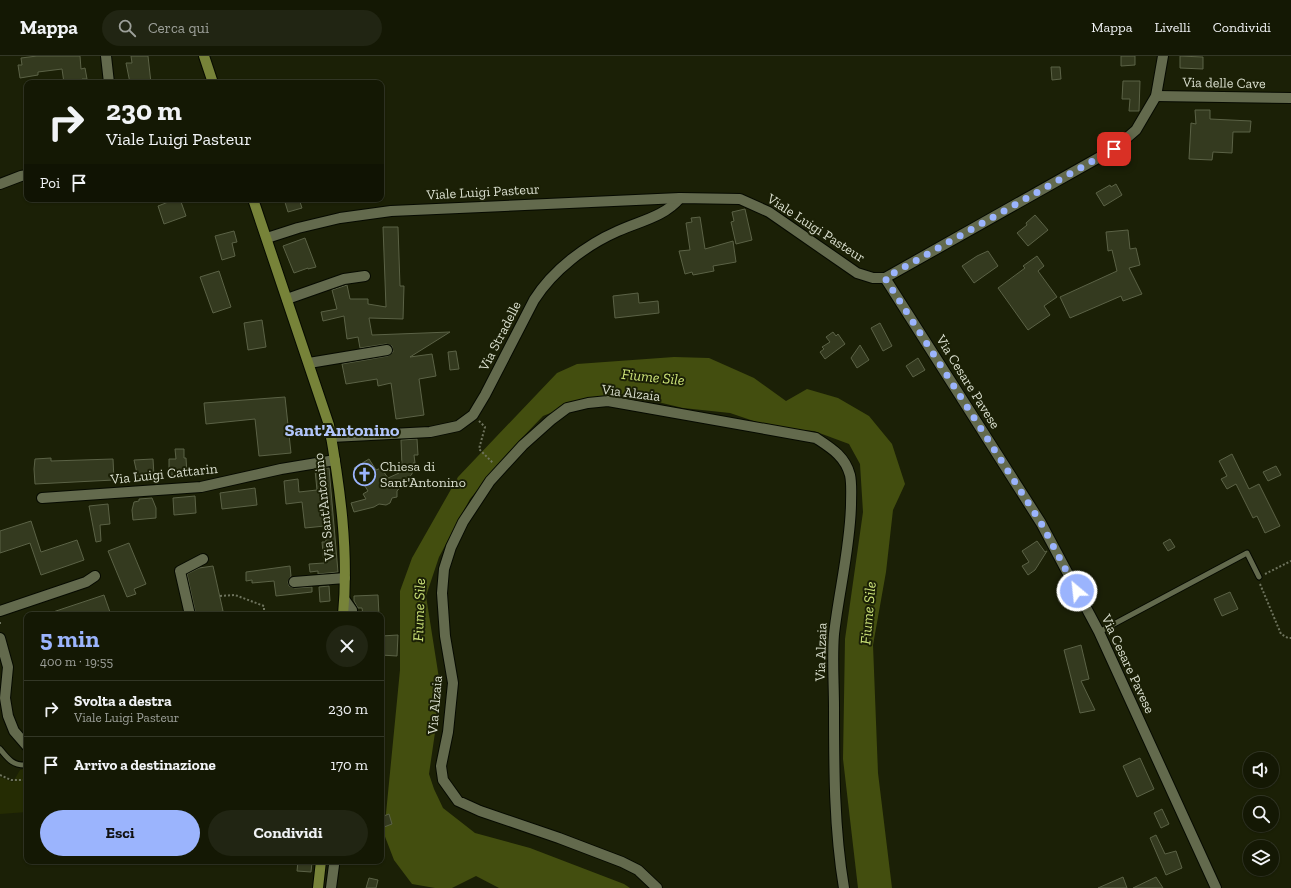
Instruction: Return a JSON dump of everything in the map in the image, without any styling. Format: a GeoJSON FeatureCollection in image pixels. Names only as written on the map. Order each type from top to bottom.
{"type":"FeatureCollection","features":[{"type":"Feature","properties":{"kind":"main road"},"geometry":{"type":"LineString","coordinates":[[204,56],[212,80]]}},
{"type":"Feature","properties":{"kind":"main road","name":"Via Sant'Antonino"},"geometry":{"type":"LineString","coordinates":[[254,202],[288,299],[320,397],[331,437],[335,460],[344,550],[345,600],[343,612]]}},
{"type":"Feature","properties":{"kind":"main road"},"geometry":{"type":"LineString","coordinates":[[318,888],[321,864]]}},
{"type":"Feature","properties":{"kind":"street"},"geometry":{"type":"LineString","coordinates":[[106,56],[109,80]]}},
{"type":"Feature","properties":{"kind":"street"},"geometry":{"type":"LineString","coordinates":[[885,278],[1114,149],[1136,130],[1156,96],[1163,56]]}},
{"type":"Feature","properties":{"kind":"street","name":"Via delle Cave"},"geometry":{"type":"LineString","coordinates":[[1156,96],[1291,98]]}},
{"type":"Feature","properties":{"kind":"street"},"geometry":{"type":"LineString","coordinates":[[0,184],[24,176]]}},
{"type":"Feature","properties":{"kind":"street","name":"Viale Luigi Pasteur"},"geometry":{"type":"LineString","coordinates":[[267,238],[298,228],[340,218],[391,211],[680,198],[740,199],[769,212],[857,273],[873,278],[885,278]]}},
{"type":"Feature","properties":{"kind":"street","name":"Via Stradelle"},"geometry":{"type":"LineString","coordinates":[[331,437],[430,432],[458,426],[473,414],[485,395],[534,300],[550,278],[580,253],[619,230],[660,214],[680,198]]}},
{"type":"Feature","properties":{"kind":"street"},"geometry":{"type":"LineString","coordinates":[[288,299],[344,279],[365,276]]}},
{"type":"Feature","properties":{"kind":"street","name":"Via Cesare Pavese"},"geometry":{"type":"LineString","coordinates":[[885,278],[1041,523],[1099,632],[1216,888]]}},
{"type":"Feature","properties":{"kind":"street"},"geometry":{"type":"LineString","coordinates":[[309,364],[387,350]]}},
{"type":"Feature","properties":{"kind":"street","name":"Via Alzaia"},"geometry":{"type":"LineString","coordinates":[[657,888],[638,870],[622,862],[559,838],[480,811],[458,801],[443,780],[441,766],[448,732],[453,683],[446,636],[442,593],[444,569],[451,546],[463,522],[479,497],[500,470],[551,420],[566,408],[588,402],[608,401],[816,438],[834,449],[844,461],[850,475],[850,526],[843,580],[837,606],[834,636],[835,786],[844,888]]}},
{"type":"Feature","properties":{"kind":"street","name":"Via Luigi Cattarin"},"geometry":{"type":"LineString","coordinates":[[42,498],[201,487],[280,469],[335,460]]}},
{"type":"Feature","properties":{"kind":"street"},"geometry":{"type":"LineString","coordinates":[[189,612],[180,571],[203,559]]}},
{"type":"Feature","properties":{"kind":"street"},"geometry":{"type":"LineString","coordinates":[[0,611],[86,582],[95,576]]}},
{"type":"Feature","properties":{"kind":"street","name":"Via Sant'Antonino"},"geometry":{"type":"LineString","coordinates":[[294,582],[345,578]]}},
{"type":"Feature","properties":{"kind":"street","name":"Via Sant'Antonino"},"geometry":{"type":"LineString","coordinates":[[345,600],[352,612]]}},
{"type":"Feature","properties":{"kind":"street"},"geometry":{"type":"LineString","coordinates":[[0,638],[8,664],[6,703],[9,720],[16,734],[24,743]]}},
{"type":"Feature","properties":{"kind":"street"},"geometry":{"type":"LineString","coordinates":[[331,888],[334,865]]}},
{"type":"Feature","properties":{"kind":"lane"},"geometry":{"type":"LineString","coordinates":[[1099,632],[1247,553],[1259,577]]}},
{"type":"Feature","properties":{"kind":"lane"},"geometry":{"type":"LineString","coordinates":[[0,692],[7,683]]}},
{"type":"Feature","properties":{"kind":"lane"},"geometry":{"type":"LineString","coordinates":[[0,749],[15,764],[18,766],[24,765]]}},
{"type":"Feature","properties":{"kind":"path"},"geometry":{"type":"LineString","coordinates":[[473,414],[485,427],[479,449],[494,464]]}},
{"type":"Feature","properties":{"kind":"path"},"geometry":{"type":"LineString","coordinates":[[1291,561],[1259,577],[1260,587],[1281,634],[1291,638]]}},
{"type":"Feature","properties":{"kind":"path"},"geometry":{"type":"LineString","coordinates":[[220,596],[236,595],[264,606],[264,612]]}},
{"type":"Feature","properties":{"kind":"path"},"geometry":{"type":"LineString","coordinates":[[0,775],[11,780],[24,780]]}},
{"type":"Feature","properties":{"kind":"shaded area"},"geometry":{"type":"Polygon","coordinates":[[[24,769],[24,812],[0,814],[0,777],[13,782],[20,770],[24,769]]]}},
{"type":"Feature","properties":{"kind":"water","name":"Fiume Sile"},"geometry":{"type":"Polygon","coordinates":[[[674,357],[709,358],[754,378],[786,401],[807,389],[838,398],[869,416],[892,444],[905,484],[893,510],[886,572],[873,645],[878,773],[892,888],[858,888],[843,759],[845,639],[863,512],[860,464],[849,444],[814,431],[774,428],[730,413],[683,408],[637,397],[590,397],[543,416],[517,443],[470,499],[439,557],[426,596],[441,691],[429,774],[443,808],[475,833],[530,848],[624,884],[630,888],[499,888],[476,876],[452,888],[435,888],[412,884],[394,860],[384,834],[400,670],[400,591],[412,558],[458,477],[557,373],[577,364],[674,357]]]}},
{"type":"Feature","properties":{"kind":"building"},"geometry":{"type":"Polygon","coordinates":[[[37,56],[80,56],[81,69],[85,68],[87,79],[64,80],[62,69],[38,72],[38,75],[20,78],[18,65],[22,65],[21,58],[37,56]]]}},
{"type":"Feature","properties":{"kind":"building"},"geometry":{"type":"Polygon","coordinates":[[[131,56],[148,56],[151,80],[129,80],[126,63],[132,63],[131,56]]]}},
{"type":"Feature","properties":{"kind":"building"},"geometry":{"type":"Polygon","coordinates":[[[1121,56],[1135,56],[1135,65],[1121,66],[1121,56]]]}},
{"type":"Feature","properties":{"kind":"building"},"geometry":{"type":"Polygon","coordinates":[[[1180,56],[1203,57],[1203,69],[1180,68],[1180,56]]]}},
{"type":"Feature","properties":{"kind":"building"},"geometry":{"type":"Polygon","coordinates":[[[1051,67],[1060,67],[1061,79],[1052,80],[1051,67]]]}},
{"type":"Feature","properties":{"kind":"building"},"geometry":{"type":"Polygon","coordinates":[[[1123,81],[1140,81],[1139,111],[1129,111],[1130,99],[1122,99],[1123,81]]]}},
{"type":"Feature","properties":{"kind":"building"},"geometry":{"type":"Polygon","coordinates":[[[1195,110],[1210,110],[1210,119],[1251,121],[1250,132],[1233,132],[1232,153],[1213,152],[1212,160],[1189,159],[1191,123],[1196,124],[1195,110]]]}},
{"type":"Feature","properties":{"kind":"building"},"geometry":{"type":"Polygon","coordinates":[[[1116,184],[1122,195],[1104,206],[1096,193],[1110,185],[1111,187],[1116,184]]]}},
{"type":"Feature","properties":{"kind":"building"},"geometry":{"type":"Polygon","coordinates":[[[168,202],[181,202],[186,216],[164,224],[158,206],[168,202]]]}},
{"type":"Feature","properties":{"kind":"building"},"geometry":{"type":"Polygon","coordinates":[[[285,202],[300,202],[302,208],[288,212],[285,202]]]}},
{"type":"Feature","properties":{"kind":"building"},"geometry":{"type":"Polygon","coordinates":[[[745,209],[752,240],[736,244],[731,222],[734,221],[732,212],[745,209]]]}},
{"type":"Feature","properties":{"kind":"building"},"geometry":{"type":"Polygon","coordinates":[[[1035,215],[1048,230],[1028,246],[1017,233],[1027,225],[1026,223],[1035,215]]]}},
{"type":"Feature","properties":{"kind":"building"},"geometry":{"type":"Polygon","coordinates":[[[700,217],[705,249],[733,241],[736,262],[713,266],[714,271],[693,275],[692,272],[685,274],[679,251],[690,250],[686,223],[692,222],[691,218],[700,217]]]}},
{"type":"Feature","properties":{"kind":"building"},"geometry":{"type":"Polygon","coordinates":[[[383,227],[398,227],[400,286],[404,286],[403,319],[369,318],[372,335],[450,332],[410,357],[432,354],[436,376],[419,379],[424,415],[396,419],[391,383],[378,386],[377,379],[346,384],[342,364],[388,356],[393,352],[392,346],[386,344],[360,348],[358,337],[347,339],[344,316],[323,321],[321,312],[337,309],[332,290],[347,285],[350,299],[368,299],[368,304],[386,307],[383,227]]]}},
{"type":"Feature","properties":{"kind":"building"},"geometry":{"type":"Polygon","coordinates":[[[1128,230],[1130,249],[1136,248],[1140,265],[1129,268],[1142,294],[1123,301],[1121,296],[1070,318],[1060,297],[1117,271],[1112,250],[1108,251],[1106,232],[1128,230]]]}},
{"type":"Feature","properties":{"kind":"building"},"geometry":{"type":"Polygon","coordinates":[[[234,231],[237,242],[232,243],[235,256],[222,260],[215,236],[234,231]]]}},
{"type":"Feature","properties":{"kind":"building"},"geometry":{"type":"Polygon","coordinates":[[[305,238],[316,267],[294,273],[283,246],[305,238]]]}},
{"type":"Feature","properties":{"kind":"building"},"geometry":{"type":"Polygon","coordinates":[[[988,251],[998,266],[974,283],[962,266],[988,251]]]}},
{"type":"Feature","properties":{"kind":"building"},"geometry":{"type":"Polygon","coordinates":[[[1037,256],[1044,266],[1038,271],[1057,297],[1044,306],[1050,315],[1028,330],[998,288],[1025,268],[1023,266],[1037,256]]]}},
{"type":"Feature","properties":{"kind":"building"},"geometry":{"type":"Polygon","coordinates":[[[219,271],[231,307],[213,313],[200,277],[219,271]]]}},
{"type":"Feature","properties":{"kind":"building"},"geometry":{"type":"Polygon","coordinates":[[[638,293],[639,303],[658,301],[659,313],[615,318],[613,296],[638,293]]]}},
{"type":"Feature","properties":{"kind":"building"},"geometry":{"type":"Polygon","coordinates":[[[262,320],[266,347],[248,350],[244,323],[262,320]]]}},
{"type":"Feature","properties":{"kind":"building"},"geometry":{"type":"Polygon","coordinates":[[[880,323],[892,346],[883,351],[871,328],[880,323]]]}},
{"type":"Feature","properties":{"kind":"building"},"geometry":{"type":"Polygon","coordinates":[[[833,332],[836,336],[838,334],[845,344],[825,359],[820,352],[824,349],[822,347],[830,342],[826,337],[833,332]]]}},
{"type":"Feature","properties":{"kind":"building"},"geometry":{"type":"Polygon","coordinates":[[[860,345],[869,360],[857,368],[851,358],[860,345]]]}},
{"type":"Feature","properties":{"kind":"building"},"geometry":{"type":"Polygon","coordinates":[[[456,351],[459,369],[450,370],[448,352],[456,351]]]}},
{"type":"Feature","properties":{"kind":"building"},"geometry":{"type":"Polygon","coordinates":[[[918,358],[925,370],[913,377],[906,366],[918,358]]]}},
{"type":"Feature","properties":{"kind":"building"},"geometry":{"type":"Polygon","coordinates":[[[285,397],[291,453],[259,456],[255,419],[206,424],[204,403],[285,397]]]}},
{"type":"Feature","properties":{"kind":"building"},"geometry":{"type":"Polygon","coordinates":[[[417,439],[418,455],[414,455],[415,463],[413,463],[412,474],[397,491],[397,497],[392,498],[390,503],[386,505],[379,504],[374,507],[354,512],[351,503],[366,499],[363,494],[368,491],[354,468],[369,459],[376,470],[381,468],[388,478],[399,473],[402,467],[401,440],[417,439]]]}},
{"type":"Feature","properties":{"kind":"building"},"geometry":{"type":"Polygon","coordinates":[[[175,449],[184,449],[187,474],[169,475],[169,459],[176,459],[175,449]]]}},
{"type":"Feature","properties":{"kind":"building"},"geometry":{"type":"Polygon","coordinates":[[[1232,454],[1249,489],[1259,484],[1280,526],[1265,533],[1257,516],[1253,518],[1236,484],[1227,489],[1221,479],[1227,476],[1219,461],[1232,454]]]}},
{"type":"Feature","properties":{"kind":"building"},"geometry":{"type":"Polygon","coordinates":[[[51,458],[51,461],[113,459],[114,480],[35,484],[35,459],[51,458]]]}},
{"type":"Feature","properties":{"kind":"building"},"geometry":{"type":"Polygon","coordinates":[[[153,459],[154,476],[138,478],[134,460],[153,459]]]}},
{"type":"Feature","properties":{"kind":"building"},"geometry":{"type":"Polygon","coordinates":[[[1276,466],[1281,475],[1268,481],[1263,472],[1276,466]]]}},
{"type":"Feature","properties":{"kind":"building"},"geometry":{"type":"Polygon","coordinates":[[[329,468],[338,572],[318,574],[318,571],[310,572],[309,564],[324,563],[322,542],[326,542],[325,526],[305,528],[302,502],[286,504],[284,481],[298,479],[299,492],[317,490],[315,470],[329,468]]]}},
{"type":"Feature","properties":{"kind":"building"},"geometry":{"type":"Polygon","coordinates":[[[255,488],[257,505],[222,509],[220,493],[255,488]]]}},
{"type":"Feature","properties":{"kind":"building"},"geometry":{"type":"Polygon","coordinates":[[[195,496],[196,513],[174,515],[173,498],[195,496]]]}},
{"type":"Feature","properties":{"kind":"building"},"geometry":{"type":"Polygon","coordinates":[[[152,498],[156,508],[156,518],[133,520],[132,510],[134,502],[139,501],[139,499],[152,498]]]}},
{"type":"Feature","properties":{"kind":"building"},"geometry":{"type":"Polygon","coordinates":[[[108,504],[110,524],[100,525],[101,541],[96,542],[89,506],[108,504]]]}},
{"type":"Feature","properties":{"kind":"building"},"geometry":{"type":"Polygon","coordinates":[[[31,521],[41,552],[77,540],[84,560],[41,575],[30,543],[0,553],[0,531],[31,521]]]}},
{"type":"Feature","properties":{"kind":"building"},"geometry":{"type":"Polygon","coordinates":[[[1170,539],[1175,547],[1168,551],[1163,543],[1170,539]]]}},
{"type":"Feature","properties":{"kind":"building"},"geometry":{"type":"Polygon","coordinates":[[[1037,541],[1045,552],[1047,551],[1035,570],[1028,575],[1022,566],[1029,562],[1022,551],[1037,541]]]}},
{"type":"Feature","properties":{"kind":"building"},"geometry":{"type":"Polygon","coordinates":[[[129,543],[146,584],[134,589],[136,594],[127,597],[108,551],[129,543]]]}},
{"type":"Feature","properties":{"kind":"building"},"geometry":{"type":"Polygon","coordinates":[[[213,566],[223,611],[195,612],[187,574],[199,568],[213,566]]]}},
{"type":"Feature","properties":{"kind":"building"},"geometry":{"type":"Polygon","coordinates":[[[290,566],[291,576],[288,582],[289,586],[295,588],[312,587],[312,592],[276,596],[274,581],[252,583],[252,580],[246,581],[246,572],[290,566]]]}},
{"type":"Feature","properties":{"kind":"building"},"geometry":{"type":"Polygon","coordinates":[[[329,586],[330,601],[320,602],[319,587],[329,586]]]}},
{"type":"Feature","properties":{"kind":"building"},"geometry":{"type":"Polygon","coordinates":[[[1230,592],[1238,609],[1222,616],[1214,599],[1230,592]]]}},
{"type":"Feature","properties":{"kind":"building"},"geometry":{"type":"Polygon","coordinates":[[[104,595],[110,612],[53,612],[104,595]]]}},
{"type":"Feature","properties":{"kind":"building"},"geometry":{"type":"Polygon","coordinates":[[[378,595],[379,612],[363,612],[362,608],[358,608],[354,601],[354,596],[378,595]]]}},
{"type":"Feature","properties":{"kind":"building"},"geometry":{"type":"Polygon","coordinates":[[[398,635],[397,656],[384,655],[384,636],[398,635]]]}},
{"type":"Feature","properties":{"kind":"building"},"geometry":{"type":"Polygon","coordinates":[[[1081,645],[1089,679],[1081,681],[1095,710],[1080,713],[1064,650],[1081,645]]]}},
{"type":"Feature","properties":{"kind":"building"},"geometry":{"type":"Polygon","coordinates":[[[1140,758],[1154,789],[1137,797],[1123,766],[1140,758]]]}},
{"type":"Feature","properties":{"kind":"building"},"geometry":{"type":"Polygon","coordinates":[[[1162,809],[1169,824],[1161,828],[1154,813],[1162,809]]]}},
{"type":"Feature","properties":{"kind":"building"},"geometry":{"type":"Polygon","coordinates":[[[389,814],[392,824],[384,827],[384,816],[389,814]]]}},
{"type":"Feature","properties":{"kind":"building"},"geometry":{"type":"Polygon","coordinates":[[[1156,835],[1165,854],[1176,851],[1182,868],[1166,875],[1150,838],[1156,835]]]}},
{"type":"Feature","properties":{"kind":"building"},"geometry":{"type":"Polygon","coordinates":[[[298,864],[312,864],[311,872],[297,871],[298,864]]]}},
{"type":"Feature","properties":{"kind":"building"},"geometry":{"type":"Polygon","coordinates":[[[1123,877],[1127,888],[1098,888],[1123,877]]]}},
{"type":"Feature","properties":{"kind":"building"},"geometry":{"type":"Polygon","coordinates":[[[1156,877],[1163,888],[1133,888],[1156,877]]]}},
{"type":"Feature","properties":{"kind":"building"},"geometry":{"type":"Polygon","coordinates":[[[369,878],[378,880],[376,888],[366,888],[369,878]]]}},
{"type":"Feature","properties":{"kind":"place","name":"Chiesa di Sant'Antonino"},"geometry":{"type":"Point","coordinates":[365,474]}},
{"type":"Feature","properties":{"kind":"district","name":"Sant'Antonino"},"geometry":{"type":"Point","coordinates":[342,430]}},
{"type":"Feature","properties":{"kind":"route"},"geometry":{"type":"LineString","coordinates":[[1077,591],[1041,523],[885,278],[1114,149]]}}]}
